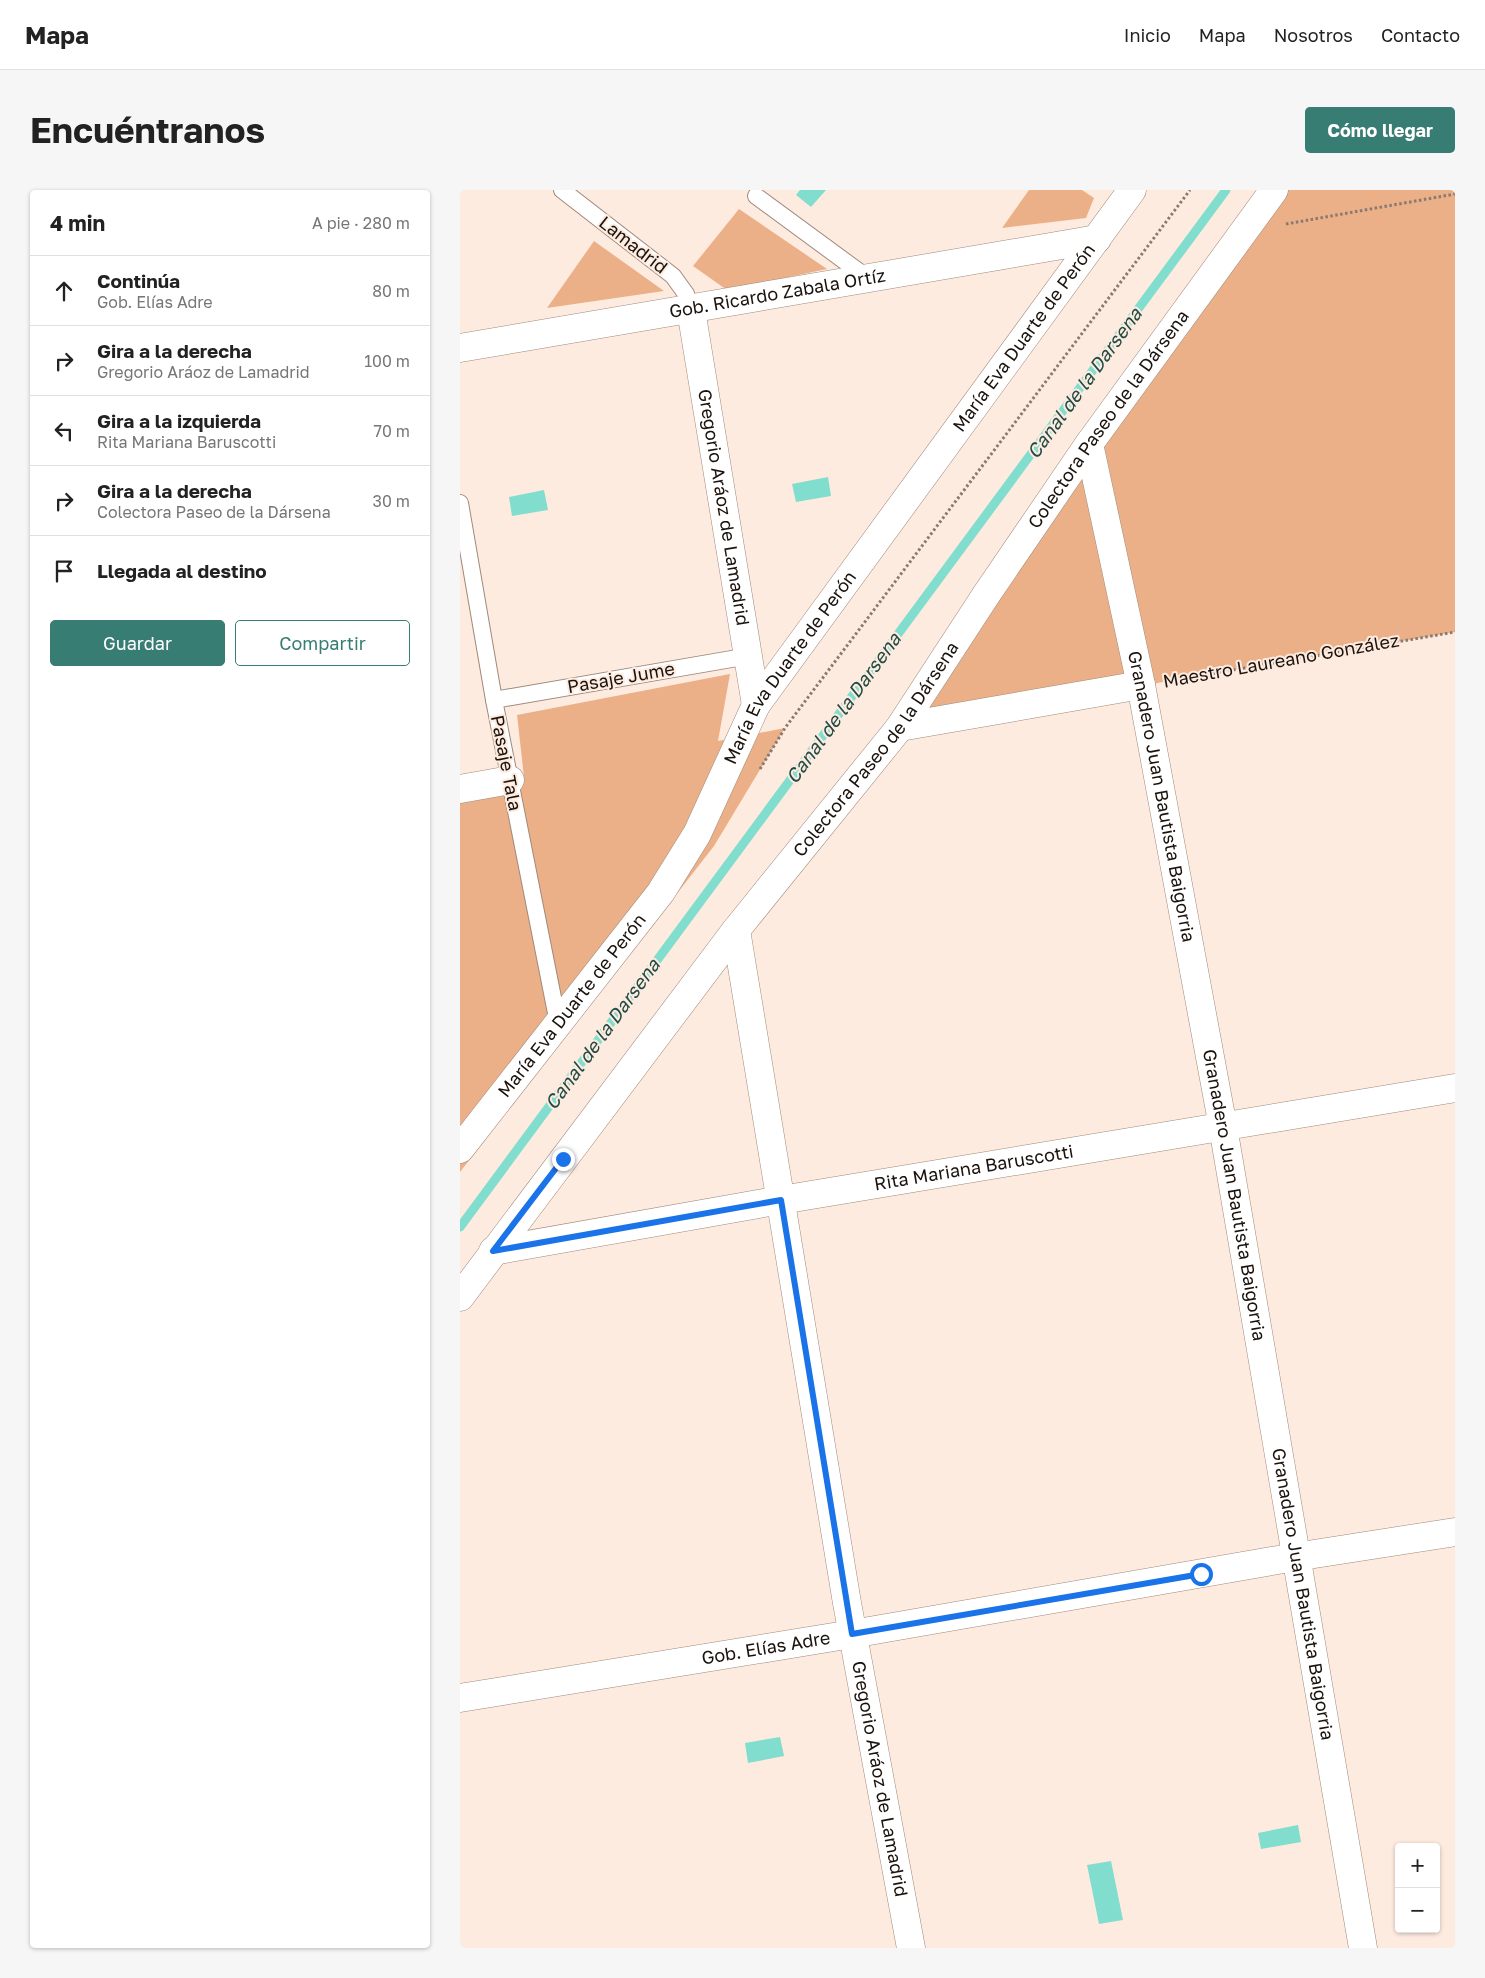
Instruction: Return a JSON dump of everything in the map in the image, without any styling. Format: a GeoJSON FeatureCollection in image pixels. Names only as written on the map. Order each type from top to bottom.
{"type":"FeatureCollection","features":[{"type":"Feature","properties":{"kind":"street","name":"Colectora Paseo de la Dársena"},"geometry":{"type":"LineString","coordinates":[[460,1297],[736,930],[900,727],[986,595],[1089,444],[1274,190]]}},
{"type":"Feature","properties":{"kind":"street","name":"María Eva Duarte de Perón"},"geometry":{"type":"LineString","coordinates":[[460,1149],[661,892],[697,834],[756,705],[1097,239],[1128,191]]}},
{"type":"Feature","properties":{"kind":"street","name":"Gob. Ricardo Zabala Ortíz"},"geometry":{"type":"LineString","coordinates":[[460,348],[691,310],[1097,239]]}},
{"type":"Feature","properties":{"kind":"street","name":"Gregorio Aráoz de Lamadrid"},"geometry":{"type":"LineString","coordinates":[[691,310],[756,705]]}},
{"type":"Feature","properties":{"kind":"street","name":"Granadero Juan Bautista Baigorria"},"geometry":{"type":"LineString","coordinates":[[1089,444],[1141,685],[1223,1127],[1363,1948]]}},
{"type":"Feature","properties":{"kind":"street","name":"Maestro Laureano González"},"geometry":{"type":"LineString","coordinates":[[900,727],[1141,685]]}},
{"type":"Feature","properties":{"kind":"street"},"geometry":{"type":"LineString","coordinates":[[460,789],[510,780]]}},
{"type":"Feature","properties":{"kind":"street","name":"Gregorio Aráoz de Lamadrid"},"geometry":{"type":"LineString","coordinates":[[736,930],[852,1634],[911,1948]]}},
{"type":"Feature","properties":{"kind":"street","name":"Rita Mariana Baruscotti"},"geometry":{"type":"LineString","coordinates":[[493,1251],[781,1200],[1455,1088]]}},
{"type":"Feature","properties":{"kind":"street","name":"Gob. Elías Adre"},"geometry":{"type":"LineString","coordinates":[[460,1698],[852,1634],[1295,1557],[1455,1532]]}},
{"type":"Feature","properties":{"kind":"lane","name":"Lamadrid"},"geometry":{"type":"LineString","coordinates":[[562,190],[673,276],[686,294],[691,310]]}},
{"type":"Feature","properties":{"kind":"lane"},"geometry":{"type":"LineString","coordinates":[[756,196],[868,279]]}},
{"type":"Feature","properties":{"kind":"lane","name":"Pasaje Tala"},"geometry":{"type":"LineString","coordinates":[[460,503],[494,700],[558,1023]]}},
{"type":"Feature","properties":{"kind":"lane","name":"Pasaje Jume"},"geometry":{"type":"LineString","coordinates":[[494,700],[749,656]]}},
{"type":"Feature","properties":{"kind":"path"},"geometry":{"type":"LineString","coordinates":[[785,728],[1190,190]]}},
{"type":"Feature","properties":{"kind":"path"},"geometry":{"type":"LineString","coordinates":[[1244,232],[1455,194]]}},
{"type":"Feature","properties":{"kind":"path","name":"Maestro Laureano González"},"geometry":{"type":"LineString","coordinates":[[1141,685],[1455,632]]}},
{"type":"Feature","properties":{"kind":"shaded area"},"geometry":{"type":"Polygon","coordinates":[[[1029,190],[1082,190],[1094,198],[1086,218],[1002,228],[1029,190]]]}},
{"type":"Feature","properties":{"kind":"shaded area"},"geometry":{"type":"Polygon","coordinates":[[[1274,190],[1455,190],[1455,632],[900,727],[1274,190]]]}},
{"type":"Feature","properties":{"kind":"shaded area"},"geometry":{"type":"Polygon","coordinates":[[[739,209],[827,269],[727,290],[693,266],[739,209]]]}},
{"type":"Feature","properties":{"kind":"shaded area"},"geometry":{"type":"Polygon","coordinates":[[[594,241],[664,291],[547,308],[594,241]]]}},
{"type":"Feature","properties":{"kind":"shaded area"},"geometry":{"type":"Polygon","coordinates":[[[730,674],[718,741],[785,728],[714,846],[460,1172],[460,789],[524,777],[517,715],[730,674]]]}},
{"type":"Feature","properties":{"kind":"water"},"geometry":{"type":"Polygon","coordinates":[[[800,190],[826,190],[811,207],[796,195],[800,190]]]}},
{"type":"Feature","properties":{"kind":"water"},"geometry":{"type":"Polygon","coordinates":[[[828,477],[831,496],[796,502],[792,484],[828,477]]]}},
{"type":"Feature","properties":{"kind":"water"},"geometry":{"type":"Polygon","coordinates":[[[544,490],[548,510],[512,516],[509,497],[544,490]]]}},
{"type":"Feature","properties":{"kind":"water"},"geometry":{"type":"Polygon","coordinates":[[[780,1737],[784,1756],[748,1763],[745,1743],[780,1737]]]}},
{"type":"Feature","properties":{"kind":"water"},"geometry":{"type":"Polygon","coordinates":[[[1298,1825],[1301,1842],[1261,1849],[1258,1833],[1298,1825]]]}},
{"type":"Feature","properties":{"kind":"water"},"geometry":{"type":"Polygon","coordinates":[[[1111,1861],[1123,1920],[1099,1924],[1087,1865],[1111,1861]]]}},
{"type":"Feature","properties":{"kind":"waterway","name":"Canal de la Darsena"},"geometry":{"type":"LineString","coordinates":[[460,1227],[1226,190]]}},
{"type":"Feature","properties":{"kind":"route"},"geometry":{"type":"LineString","coordinates":[[563,1159],[493,1251],[781,1200],[852,1634],[1201,1574]]}}]}
